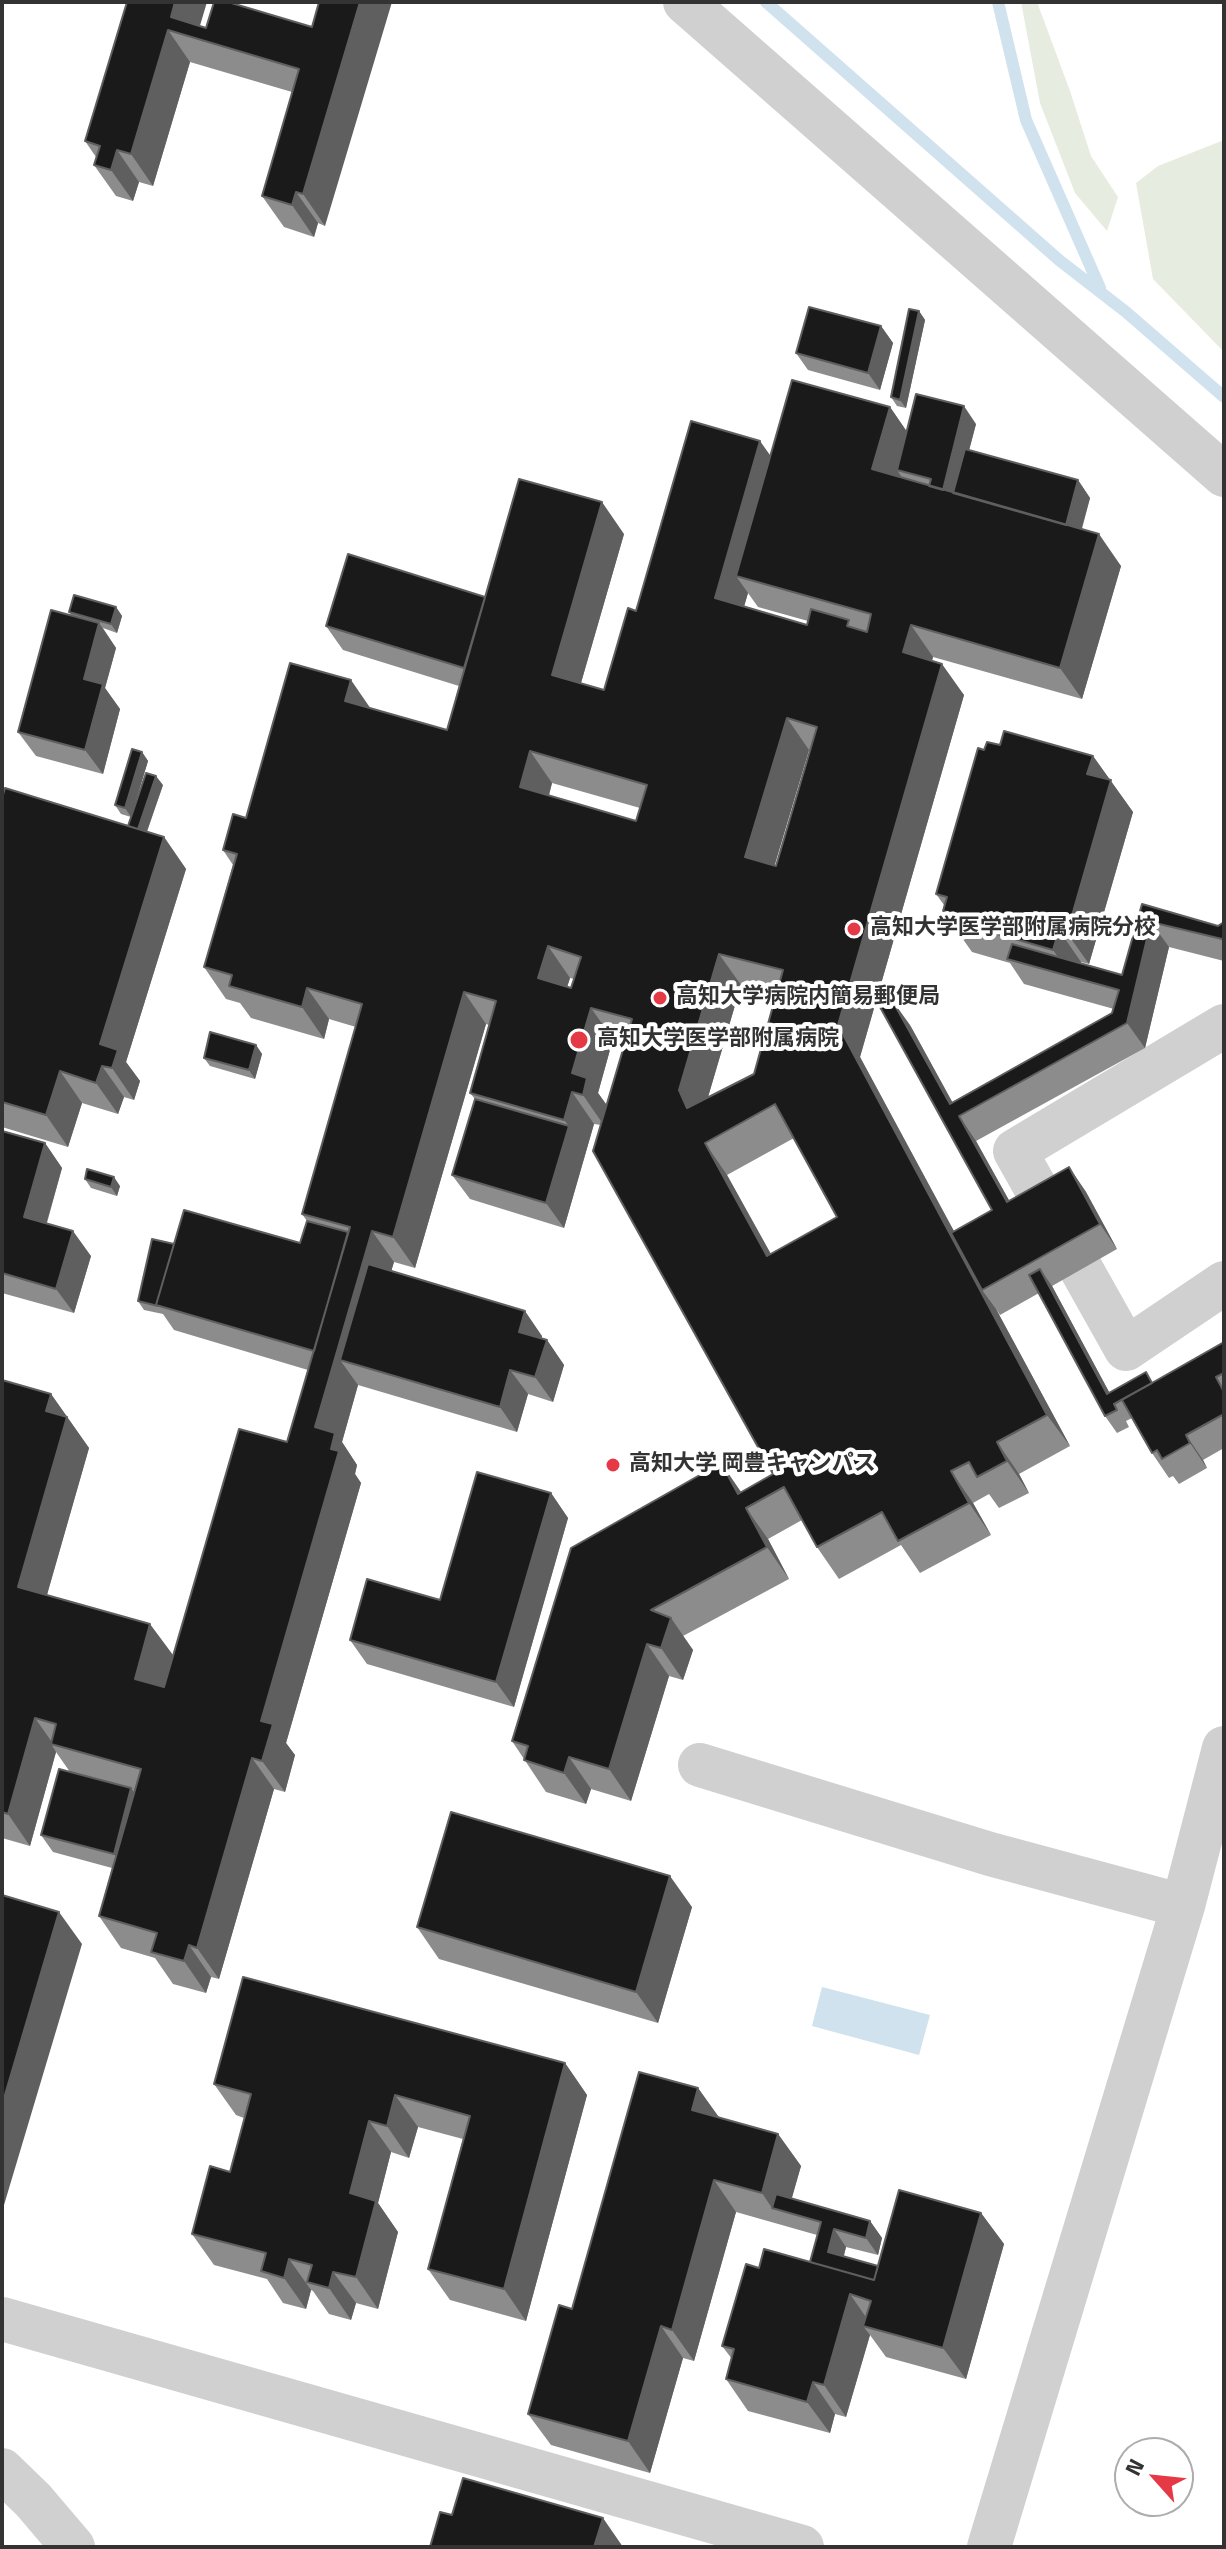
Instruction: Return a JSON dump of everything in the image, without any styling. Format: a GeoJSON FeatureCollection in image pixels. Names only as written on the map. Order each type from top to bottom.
{"type":"FeatureCollection","features":[{"type":"Feature","properties":{"kind":"street"},"geometry":{"type":"LineString","coordinates":[[685,2],[1224,475]]}},
{"type":"Feature","properties":{"kind":"street"},"geometry":{"type":"LineString","coordinates":[[1222,1032],[1015,1151],[1126,1349],[1224,1283]]}},
{"type":"Feature","properties":{"kind":"street"},"geometry":{"type":"LineString","coordinates":[[989,2547],[1183,1906],[1224,1748]]}},
{"type":"Feature","properties":{"kind":"street"},"geometry":{"type":"LineString","coordinates":[[700,1765],[990,1854],[1183,1906]]}},
{"type":"Feature","properties":{"kind":"street"},"geometry":{"type":"LineString","coordinates":[[2,2319],[802,2547]]}},
{"type":"Feature","properties":{"kind":"street"},"geometry":{"type":"LineString","coordinates":[[2,2470],[33,2500],[73,2547]]}},
{"type":"Feature","properties":{"kind":"shaded area"},"geometry":{"type":"Polygon","coordinates":[[[1021,2],[1037,2],[1091,156],[1118,197],[1107,231],[1075,193],[1040,103],[1021,2]]]}},
{"type":"Feature","properties":{"kind":"shaded area"},"geometry":{"type":"Polygon","coordinates":[[[1224,140],[1224,352],[1153,279],[1136,183],[1158,166],[1224,140]]]}},
{"type":"Feature","properties":{"kind":"water"},"geometry":{"type":"Polygon","coordinates":[[[822,1987],[930,2015],[919,2055],[812,2026],[822,1987]]]}},
{"type":"Feature","properties":{"kind":"building"},"geometry":{"type":"Polygon","coordinates":[[[127,2],[175,2],[171,17],[206,28],[214,2],[228,2],[312,27],[319,2],[360,2],[303,194],[296,192],[292,205],[262,196],[299,69],[168,30],[131,154],[117,150],[111,170],[94,165],[100,146],[85,141],[127,2]]]}},
{"type":"Feature","properties":{"kind":"building"},"geometry":{"type":"Polygon","coordinates":[[[809,307],[881,326],[868,373],[796,353],[809,307]]]}},
{"type":"Feature","properties":{"kind":"building"},"geometry":{"type":"Polygon","coordinates":[[[909,309],[919,311],[900,400],[891,397],[909,309]]]}},
{"type":"Feature","properties":{"kind":"building"},"geometry":{"type":"Polygon","coordinates":[[[792,380],[890,407],[872,469],[1099,534],[1060,668],[911,625],[903,652],[942,664],[838,1025],[1047,1415],[997,1442],[1007,1461],[977,1477],[969,1462],[951,1471],[969,1503],[898,1541],[882,1512],[817,1547],[784,1487],[746,1508],[767,1547],[651,1610],[671,1618],[661,1648],[647,1644],[609,1769],[569,1757],[564,1773],[524,1760],[528,1746],[512,1741],[571,1548],[721,1463],[738,1494],[773,1474],[593,1151],[632,1019],[591,1008],[572,1073],[587,1078],[583,1095],[572,1092],[564,1120],[470,1093],[496,1001],[464,992],[393,1237],[372,1231],[315,1427],[335,1433],[331,1449],[339,1451],[261,1721],[273,1724],[262,1761],[252,1758],[197,1948],[189,1945],[184,1961],[151,1952],[157,1933],[99,1916],[141,1769],[51,1744],[56,1724],[35,1718],[8,1814],[2,1812],[2,1380],[51,1394],[46,1411],[67,1417],[18,1587],[150,1624],[135,1679],[164,1687],[239,1429],[287,1442],[350,1227],[302,1214],[362,1004],[307,988],[302,1007],[229,986],[232,975],[204,967],[237,854],[223,850],[233,814],[246,818],[290,663],[351,680],[345,701],[447,730],[519,479],[602,502],[552,675],[604,690],[628,608],[636,611],[691,421],[760,441],[715,598],[807,625],[811,609],[849,620],[847,626],[867,632],[871,614],[736,576],[792,380]],[[787,718],[745,857],[776,866],[817,727],[787,718]],[[530,751],[520,787],[636,821],[647,785],[530,751]],[[548,946],[538,978],[571,988],[581,957],[548,946]],[[719,954],[679,1090],[687,1108],[754,1074],[783,970],[719,954]],[[775,1104],[705,1143],[767,1256],[837,1217],[775,1104]]]}},
{"type":"Feature","properties":{"kind":"building"},"geometry":{"type":"Polygon","coordinates":[[[916,394],[964,406],[943,490],[929,486],[931,479],[897,470],[916,394]]]}},
{"type":"Feature","properties":{"kind":"building"},"geometry":{"type":"Polygon","coordinates":[[[965,449],[1078,480],[1066,525],[953,493],[965,449]]]}},
{"type":"Feature","properties":{"kind":"building"},"geometry":{"type":"Polygon","coordinates":[[[348,554],[485,597],[464,668],[326,626],[348,554]]]}},
{"type":"Feature","properties":{"kind":"building"},"geometry":{"type":"Polygon","coordinates":[[[74,595],[116,607],[111,624],[69,612],[74,595]]]}},
{"type":"Feature","properties":{"kind":"building"},"geometry":{"type":"Polygon","coordinates":[[[51,610],[99,623],[84,679],[103,684],[85,750],[18,732],[51,610]]]}},
{"type":"Feature","properties":{"kind":"building"},"geometry":{"type":"Polygon","coordinates":[[[1004,731],[1093,756],[1087,774],[1111,780],[1067,933],[1059,930],[1053,950],[949,920],[952,913],[943,911],[947,897],[936,894],[978,748],[984,750],[987,742],[1000,745],[1004,731]]]}},
{"type":"Feature","properties":{"kind":"building"},"geometry":{"type":"Polygon","coordinates":[[[132,749],[142,752],[125,808],[115,805],[132,749]]]}},
{"type":"Feature","properties":{"kind":"building"},"geometry":{"type":"Polygon","coordinates":[[[146,773],[156,776],[138,829],[128,826],[146,773]]]}},
{"type":"Feature","properties":{"kind":"building"},"geometry":{"type":"Polygon","coordinates":[[[5,788],[164,837],[100,1044],[118,1050],[112,1068],[102,1066],[96,1083],[60,1071],[46,1115],[2,1102],[2,798],[5,788]]]}},
{"type":"Feature","properties":{"kind":"building"},"geometry":{"type":"Polygon","coordinates":[[[1142,904],[1218,926],[1224,922],[1224,938],[1151,922],[1127,1023],[959,1116],[1007,1202],[1069,1167],[1100,1224],[982,1290],[951,1233],[992,1210],[880,1007],[892,1000],[950,1104],[1112,1013],[1119,990],[1007,959],[1012,944],[1122,975],[1142,904]]]}},
{"type":"Feature","properties":{"kind":"building"},"geometry":{"type":"Polygon","coordinates":[[[210,1032],[256,1045],[249,1070],[204,1058],[210,1032]]]}},
{"type":"Feature","properties":{"kind":"building"},"geometry":{"type":"Polygon","coordinates":[[[475,1099],[569,1126],[546,1203],[452,1175],[475,1099]]]}},
{"type":"Feature","properties":{"kind":"building"},"geometry":{"type":"Polygon","coordinates":[[[2,1131],[45,1143],[24,1217],[73,1231],[56,1289],[2,1273],[2,1131]]]}},
{"type":"Feature","properties":{"kind":"building"},"geometry":{"type":"Polygon","coordinates":[[[87,1169],[114,1177],[111,1187],[85,1179],[87,1169]]]}},
{"type":"Feature","properties":{"kind":"building"},"geometry":{"type":"Polygon","coordinates":[[[184,1210],[300,1243],[307,1221],[348,1232],[314,1351],[156,1305],[184,1210]]]}},
{"type":"Feature","properties":{"kind":"building"},"geometry":{"type":"Polygon","coordinates":[[[152,1239],[174,1244],[158,1306],[138,1301],[152,1239]]]}},
{"type":"Feature","properties":{"kind":"building"},"geometry":{"type":"Polygon","coordinates":[[[368,1264],[525,1311],[519,1332],[547,1340],[535,1377],[510,1370],[500,1407],[340,1360],[368,1264]]]}},
{"type":"Feature","properties":{"kind":"building"},"geometry":{"type":"Polygon","coordinates":[[[1040,1269],[1107,1394],[1146,1372],[1152,1383],[1114,1404],[1117,1410],[1105,1416],[1029,1275],[1040,1269]]]}},
{"type":"Feature","properties":{"kind":"building"},"geometry":{"type":"Polygon","coordinates":[[[1224,1342],[1224,1373],[1216,1377],[1224,1392],[1224,1414],[1186,1435],[1190,1443],[1162,1459],[1157,1450],[1152,1453],[1122,1400],[1224,1342]]]}},
{"type":"Feature","properties":{"kind":"building"},"geometry":{"type":"Polygon","coordinates":[[[477,1472],[551,1493],[496,1682],[350,1640],[367,1579],[440,1600],[477,1472]]]}},
{"type":"Feature","properties":{"kind":"building"},"geometry":{"type":"Polygon","coordinates":[[[59,1769],[131,1788],[114,1854],[41,1835],[59,1769]]]}},
{"type":"Feature","properties":{"kind":"building"},"geometry":{"type":"Polygon","coordinates":[[[451,1812],[670,1876],[636,1992],[417,1927],[451,1812]]]}},
{"type":"Feature","properties":{"kind":"building"},"geometry":{"type":"Polygon","coordinates":[[[2,1895],[59,1912],[2,2105],[2,1895]]]}},
{"type":"Feature","properties":{"kind":"building"},"geometry":{"type":"Polygon","coordinates":[[[243,1977],[565,2063],[504,2289],[428,2269],[470,2116],[395,2095],[387,2126],[369,2121],[350,2193],[376,2201],[356,2277],[333,2272],[329,2288],[307,2282],[312,2265],[289,2259],[284,2278],[261,2271],[266,2253],[192,2234],[210,2166],[230,2172],[251,2094],[214,2084],[243,1977]]]}},
{"type":"Feature","properties":{"kind":"building"},"geometry":{"type":"Polygon","coordinates":[[[639,2072],[698,2088],[692,2110],[778,2134],[762,2193],[714,2180],[672,2330],[661,2326],[628,2441],[528,2414],[559,2305],[572,2309],[639,2072]]]}},
{"type":"Feature","properties":{"kind":"building"},"geometry":{"type":"Polygon","coordinates":[[[899,2190],[981,2213],[943,2348],[863,2326],[871,2301],[850,2294],[824,2385],[813,2382],[807,2402],[726,2379],[734,2349],[722,2346],[746,2264],[759,2268],[764,2249],[874,2280],[899,2190]]]}},
{"type":"Feature","properties":{"kind":"building"},"geometry":{"type":"Polygon","coordinates":[[[776,2194],[870,2221],[866,2238],[834,2229],[828,2252],[878,2266],[874,2280],[810,2262],[821,2222],[772,2208],[776,2194]]]}},
{"type":"Feature","properties":{"kind":"building"},"geometry":{"type":"Polygon","coordinates":[[[463,2478],[603,2518],[594,2547],[430,2547],[440,2512],[452,2515],[463,2478]]]}},
{"type":"Feature","properties":{"kind":"waterway"},"geometry":{"type":"LineString","coordinates":[[766,2],[1059,260],[1126,312],[1224,397]]}},
{"type":"Feature","properties":{"kind":"waterway"},"geometry":{"type":"LineString","coordinates":[[998,2],[1026,120],[1100,288]]}},
{"type":"Feature","properties":{"kind":"place","name":"高知大学医学部附属病院分校"},"geometry":{"type":"Point","coordinates":[854,929]}},
{"type":"Feature","properties":{"kind":"place","name":"高知大学病院内簡易郵便局"},"geometry":{"type":"Point","coordinates":[660,998]}},
{"type":"Feature","properties":{"kind":"place","name":"高知大学医学部附属病院"},"geometry":{"type":"Point","coordinates":[579,1040]}},
{"type":"Feature","properties":{"kind":"place","name":"高知大学 岡豊キャンパス"},"geometry":{"type":"Point","coordinates":[613,1465]}}]}
